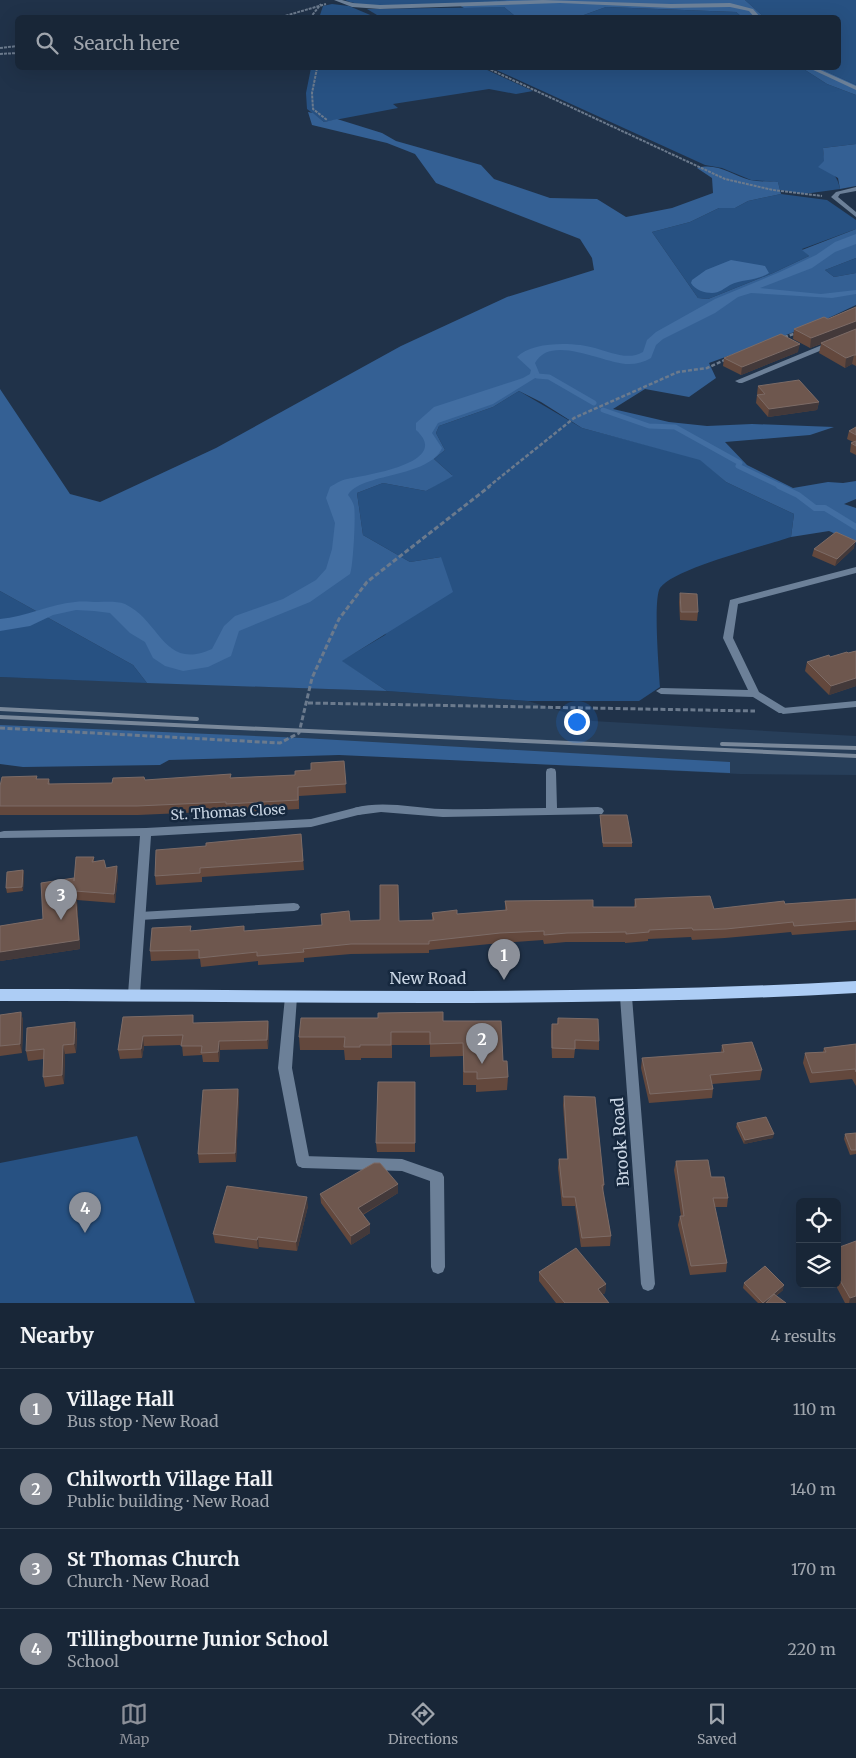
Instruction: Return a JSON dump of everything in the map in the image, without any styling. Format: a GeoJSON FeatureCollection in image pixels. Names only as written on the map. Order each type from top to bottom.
{"type":"FeatureCollection","features":[{"type":"Feature","properties":{"kind":"main road","name":"New Road"},"geometry":{"type":"LineString","coordinates":[[0,995],[134,994],[291,998],[626,997],[781,992],[856,987]]}},
{"type":"Feature","properties":{"kind":"street"},"geometry":{"type":"LineString","coordinates":[[340,2],[380,7],[560,2],[671,6],[730,4],[752,10],[756,15]]}},
{"type":"Feature","properties":{"kind":"street"},"geometry":{"type":"LineString","coordinates":[[816,70],[856,88]]}},
{"type":"Feature","properties":{"kind":"street"},"geometry":{"type":"LineString","coordinates":[[856,189],[838,193],[834,197],[856,215]]}},
{"type":"Feature","properties":{"kind":"street"},"geometry":{"type":"LineString","coordinates":[[739,381],[856,334]]}},
{"type":"Feature","properties":{"kind":"street"},"geometry":{"type":"LineString","coordinates":[[755,694],[728,638],[733,602],[856,570]]}},
{"type":"Feature","properties":{"kind":"street"},"geometry":{"type":"LineString","coordinates":[[661,691],[755,694],[783,711],[856,704]]}},
{"type":"Feature","properties":{"kind":"street"},"geometry":{"type":"LineString","coordinates":[[551,772],[552,812]]}},
{"type":"Feature","properties":{"kind":"street","name":"St. Thomas Close"},"geometry":{"type":"LineString","coordinates":[[4,835],[146,832],[311,823],[358,811],[381,808],[443,813],[598,811]]}},
{"type":"Feature","properties":{"kind":"street"},"geometry":{"type":"LineString","coordinates":[[134,994],[146,832]]}},
{"type":"Feature","properties":{"kind":"street"},"geometry":{"type":"LineString","coordinates":[[140,916],[294,907]]}},
{"type":"Feature","properties":{"kind":"street","name":"Brook Road"},"geometry":{"type":"LineString","coordinates":[[626,997],[648,1284]]}},
{"type":"Feature","properties":{"kind":"street"},"geometry":{"type":"LineString","coordinates":[[291,998],[285,1068],[304,1162],[402,1165],[437,1177],[438,1267]]}},
{"type":"Feature","properties":{"kind":"path"},"geometry":{"type":"LineString","coordinates":[[316,4],[340,2]]}},
{"type":"Feature","properties":{"kind":"path"},"geometry":{"type":"LineString","coordinates":[[287,15],[322,4]]}},
{"type":"Feature","properties":{"kind":"path"},"geometry":{"type":"LineString","coordinates":[[313,15],[322,4]]}},
{"type":"Feature","properties":{"kind":"path"},"geometry":{"type":"LineString","coordinates":[[0,48],[15,46]]}},
{"type":"Feature","properties":{"kind":"path"},"geometry":{"type":"LineString","coordinates":[[0,54],[15,52]]}},
{"type":"Feature","properties":{"kind":"path"},"geometry":{"type":"LineString","coordinates":[[317,70],[313,84],[313,109],[327,120]]}},
{"type":"Feature","properties":{"kind":"path"},"geometry":{"type":"LineString","coordinates":[[490,70],[725,179],[766,190],[803,196],[834,197]]}},
{"type":"Feature","properties":{"kind":"path"},"geometry":{"type":"LineString","coordinates":[[783,338],[801,332]]}},
{"type":"Feature","properties":{"kind":"path"},"geometry":{"type":"LineString","coordinates":[[0,728],[280,743],[300,734],[312,678],[339,619],[367,582],[574,418],[678,372],[707,368],[731,358]]}},
{"type":"Feature","properties":{"kind":"path"},"geometry":{"type":"LineString","coordinates":[[308,703],[440,708],[783,711]]}},
{"type":"Feature","properties":{"kind":"shaded area"},"geometry":{"type":"Polygon","coordinates":[[[345,0],[507,0],[398,6],[357,4],[345,0]]]}},
{"type":"Feature","properties":{"kind":"shaded area"},"geometry":{"type":"Polygon","coordinates":[[[507,0],[745,0],[762,15],[740,15],[736,12],[606,7],[584,15],[514,15],[504,7],[464,8],[457,4],[507,0]]]}},
{"type":"Feature","properties":{"kind":"shaded area"},"geometry":{"type":"Polygon","coordinates":[[[745,0],[856,0],[856,85],[823,70],[841,70],[841,15],[762,15],[745,0]]]}},
{"type":"Feature","properties":{"kind":"shaded area"},"geometry":{"type":"Polygon","coordinates":[[[332,4],[349,6],[370,15],[320,15],[323,6],[332,4]]]}},
{"type":"Feature","properties":{"kind":"shaded area"},"geometry":{"type":"Polygon","coordinates":[[[504,7],[514,15],[377,15],[367,9],[504,7]]]}},
{"type":"Feature","properties":{"kind":"shaded area"},"geometry":{"type":"Polygon","coordinates":[[[606,7],[736,12],[740,15],[584,15],[606,7]]]}},
{"type":"Feature","properties":{"kind":"shaded area"},"geometry":{"type":"Polygon","coordinates":[[[311,70],[487,70],[533,91],[516,94],[489,89],[393,104],[398,108],[324,122],[307,109],[306,93],[311,70]]]}},
{"type":"Feature","properties":{"kind":"shaded area"},"geometry":{"type":"Polygon","coordinates":[[[496,70],[805,70],[827,84],[856,95],[856,144],[823,148],[828,167],[836,178],[840,189],[804,194],[780,190],[778,182],[751,180],[722,168],[705,165],[496,70]]]}},
{"type":"Feature","properties":{"kind":"shaded area"},"geometry":{"type":"Polygon","coordinates":[[[805,70],[823,70],[856,85],[856,95],[827,84],[805,70]]]}},
{"type":"Feature","properties":{"kind":"shaded area"},"geometry":{"type":"Polygon","coordinates":[[[308,112],[313,113],[324,122],[337,119],[382,133],[396,141],[481,165],[494,179],[550,198],[597,199],[626,217],[672,208],[713,193],[712,178],[697,168],[718,168],[750,180],[778,182],[781,194],[748,201],[735,208],[719,208],[690,222],[652,232],[698,298],[708,299],[773,273],[809,256],[802,250],[856,229],[856,258],[825,270],[834,277],[856,273],[856,305],[816,324],[709,363],[716,378],[689,397],[645,389],[613,409],[669,422],[707,426],[752,424],[834,427],[810,435],[725,442],[747,465],[793,488],[828,482],[843,483],[856,481],[856,499],[844,504],[856,508],[856,543],[829,531],[791,537],[794,514],[726,482],[700,460],[582,428],[541,402],[519,391],[493,407],[439,426],[436,433],[445,450],[434,459],[453,476],[426,491],[383,483],[357,493],[363,535],[410,562],[441,557],[453,592],[342,661],[387,691],[147,683],[133,665],[0,591],[0,389],[70,494],[100,502],[216,448],[401,346],[507,297],[594,270],[592,258],[580,239],[436,183],[415,154],[387,143],[312,125],[308,112]]]}},
{"type":"Feature","properties":{"kind":"shaded area"},"geometry":{"type":"Polygon","coordinates":[[[856,144],[856,186],[840,189],[838,178],[818,167],[824,161],[823,148],[856,144]]]}},
{"type":"Feature","properties":{"kind":"shaded area"},"geometry":{"type":"Polygon","coordinates":[[[781,194],[827,200],[856,220],[856,229],[802,249],[809,256],[773,273],[708,299],[698,298],[652,232],[690,222],[719,208],[735,208],[748,201],[781,194]]]}},
{"type":"Feature","properties":{"kind":"shaded area"},"geometry":{"type":"Polygon","coordinates":[[[856,234],[856,244],[835,252],[812,268],[760,288],[821,294],[856,290],[856,294],[832,298],[751,293],[738,297],[715,313],[663,339],[656,345],[651,358],[638,363],[618,363],[579,352],[553,350],[543,354],[535,363],[540,375],[493,404],[438,423],[432,433],[442,448],[435,458],[424,465],[366,483],[355,488],[348,495],[355,511],[350,574],[310,602],[239,631],[231,656],[208,667],[183,671],[165,666],[153,658],[145,642],[130,633],[110,613],[76,610],[53,615],[30,626],[0,631],[0,619],[19,616],[66,603],[115,602],[125,604],[137,612],[172,649],[183,654],[196,654],[212,649],[224,626],[235,616],[283,599],[316,580],[326,569],[332,549],[335,523],[326,498],[330,487],[338,482],[387,470],[415,459],[423,451],[424,441],[416,430],[416,423],[434,407],[523,378],[530,374],[531,370],[517,357],[533,348],[565,344],[587,346],[625,356],[637,355],[643,352],[647,340],[656,332],[715,299],[780,272],[816,255],[835,242],[856,234]]]}},
{"type":"Feature","properties":{"kind":"shaded area"},"geometry":{"type":"Polygon","coordinates":[[[856,258],[856,273],[834,277],[825,270],[856,258]]]}},
{"type":"Feature","properties":{"kind":"shaded area"},"geometry":{"type":"Polygon","coordinates":[[[731,260],[765,266],[769,273],[735,283],[715,293],[700,291],[691,283],[692,280],[706,270],[731,260]]]}},
{"type":"Feature","properties":{"kind":"shaded area"},"geometry":{"type":"Polygon","coordinates":[[[519,391],[582,428],[700,459],[726,482],[794,514],[791,537],[701,565],[669,580],[660,588],[657,620],[660,687],[639,701],[528,701],[387,691],[341,661],[385,635],[441,557],[410,562],[363,535],[357,493],[383,483],[426,491],[452,475],[434,459],[445,450],[436,433],[439,426],[493,407],[519,391]]]}},
{"type":"Feature","properties":{"kind":"shaded area"},"geometry":{"type":"Polygon","coordinates":[[[0,591],[133,665],[147,683],[0,677],[0,591]]]}},
{"type":"Feature","properties":{"kind":"shaded area"},"geometry":{"type":"Polygon","coordinates":[[[0,677],[387,691],[528,701],[593,721],[856,736],[856,775],[740,774],[470,761],[382,753],[0,737],[0,677]]]}},
{"type":"Feature","properties":{"kind":"shaded area"},"geometry":{"type":"Polygon","coordinates":[[[0,725],[302,738],[730,762],[730,773],[339,755],[169,760],[160,765],[23,767],[0,764],[0,725]]]}},
{"type":"Feature","properties":{"kind":"shaded area"},"geometry":{"type":"Polygon","coordinates":[[[137,1136],[195,1303],[0,1303],[0,1163],[137,1136]]]}},
{"type":"Feature","properties":{"kind":"building"},"geometry":{"type":"Polygon","coordinates":[[[856,307],[856,321],[811,338],[794,329],[824,317],[828,319],[856,307]]]}},
{"type":"Feature","properties":{"kind":"building"},"geometry":{"type":"Polygon","coordinates":[[[856,329],[856,355],[846,358],[821,343],[856,329]]]}},
{"type":"Feature","properties":{"kind":"building"},"geometry":{"type":"Polygon","coordinates":[[[781,334],[800,344],[742,367],[724,358],[781,334]]]}},
{"type":"Feature","properties":{"kind":"building"},"geometry":{"type":"Polygon","coordinates":[[[799,380],[819,402],[769,409],[757,395],[765,394],[758,386],[799,380]]]}},
{"type":"Feature","properties":{"kind":"building"},"geometry":{"type":"Polygon","coordinates":[[[856,427],[856,435],[849,431],[856,427]]]}},
{"type":"Feature","properties":{"kind":"building"},"geometry":{"type":"Polygon","coordinates":[[[836,532],[856,541],[837,559],[814,549],[836,532]]]}},
{"type":"Feature","properties":{"kind":"building"},"geometry":{"type":"Polygon","coordinates":[[[680,593],[697,594],[698,612],[681,612],[680,593]]]}},
{"type":"Feature","properties":{"kind":"building"},"geometry":{"type":"Polygon","coordinates":[[[856,651],[856,678],[831,686],[807,662],[829,655],[830,657],[856,651]]]}},
{"type":"Feature","properties":{"kind":"building"},"geometry":{"type":"Polygon","coordinates":[[[344,761],[346,784],[298,787],[298,800],[137,806],[0,806],[2,777],[37,776],[36,779],[49,779],[48,784],[112,783],[113,778],[144,777],[145,780],[231,774],[230,778],[295,775],[295,771],[311,770],[311,763],[344,761]]]}},
{"type":"Feature","properties":{"kind":"building"},"geometry":{"type":"Polygon","coordinates":[[[600,815],[627,815],[632,843],[603,843],[600,815]]]}},
{"type":"Feature","properties":{"kind":"building"},"geometry":{"type":"Polygon","coordinates":[[[301,834],[303,861],[200,868],[200,873],[155,876],[156,850],[206,846],[206,843],[301,834]]]}},
{"type":"Feature","properties":{"kind":"building"},"geometry":{"type":"Polygon","coordinates":[[[76,857],[94,857],[92,862],[104,860],[106,868],[117,866],[114,894],[75,891],[79,940],[0,952],[0,926],[43,919],[41,883],[74,878],[74,881],[76,857]]]}},
{"type":"Feature","properties":{"kind":"building"},"geometry":{"type":"Polygon","coordinates":[[[23,870],[22,887],[6,888],[7,872],[23,870]]]}},
{"type":"Feature","properties":{"kind":"building"},"geometry":{"type":"Polygon","coordinates":[[[380,885],[398,885],[399,921],[434,920],[432,913],[457,910],[457,914],[507,910],[505,901],[593,900],[593,907],[636,907],[635,899],[710,896],[714,909],[784,901],[785,904],[856,899],[856,921],[794,926],[793,922],[726,929],[649,930],[649,932],[626,934],[626,932],[544,935],[544,931],[500,933],[429,941],[429,944],[351,944],[303,949],[304,952],[257,956],[257,952],[199,958],[199,950],[150,951],[152,928],[191,926],[190,931],[244,926],[244,931],[322,925],[321,914],[349,911],[350,921],[380,920],[380,885]]]}},
{"type":"Feature","properties":{"kind":"building"},"geometry":{"type":"Polygon","coordinates":[[[21,1012],[20,1044],[0,1046],[0,1015],[21,1012]]]}},
{"type":"Feature","properties":{"kind":"building"},"geometry":{"type":"Polygon","coordinates":[[[443,1012],[443,1021],[501,1021],[503,1061],[507,1061],[508,1077],[477,1079],[477,1072],[464,1072],[463,1043],[430,1044],[430,1032],[391,1032],[391,1045],[360,1045],[360,1047],[344,1047],[345,1037],[299,1037],[301,1018],[378,1018],[378,1013],[443,1012]]]}},
{"type":"Feature","properties":{"kind":"building"},"geometry":{"type":"Polygon","coordinates":[[[193,1015],[193,1023],[268,1021],[267,1040],[219,1041],[218,1052],[201,1053],[202,1046],[181,1046],[183,1035],[143,1036],[141,1049],[118,1050],[123,1017],[193,1015]]]}},
{"type":"Feature","properties":{"kind":"building"},"geometry":{"type":"Polygon","coordinates":[[[558,1018],[598,1019],[599,1041],[575,1040],[575,1049],[552,1048],[552,1024],[558,1024],[558,1018]]]}},
{"type":"Feature","properties":{"kind":"building"},"geometry":{"type":"Polygon","coordinates":[[[75,1022],[74,1044],[63,1045],[62,1075],[43,1077],[44,1049],[26,1051],[27,1028],[75,1022]]]}},
{"type":"Feature","properties":{"kind":"building"},"geometry":{"type":"Polygon","coordinates":[[[752,1042],[762,1070],[710,1075],[713,1089],[650,1094],[642,1058],[724,1052],[722,1045],[752,1042]]]}},
{"type":"Feature","properties":{"kind":"building"},"geometry":{"type":"Polygon","coordinates":[[[856,1044],[856,1072],[855,1069],[812,1073],[805,1053],[826,1052],[824,1048],[856,1044]]]}},
{"type":"Feature","properties":{"kind":"building"},"geometry":{"type":"Polygon","coordinates":[[[378,1082],[415,1082],[415,1143],[376,1143],[378,1082]]]}},
{"type":"Feature","properties":{"kind":"building"},"geometry":{"type":"Polygon","coordinates":[[[238,1089],[235,1153],[198,1154],[203,1090],[238,1089]]]}},
{"type":"Feature","properties":{"kind":"building"},"geometry":{"type":"Polygon","coordinates":[[[564,1096],[595,1097],[604,1185],[602,1185],[611,1236],[582,1238],[575,1197],[563,1197],[559,1159],[568,1159],[564,1096]]]}},
{"type":"Feature","properties":{"kind":"building"},"geometry":{"type":"Polygon","coordinates":[[[766,1117],[774,1134],[745,1140],[737,1123],[766,1117]]]}},
{"type":"Feature","properties":{"kind":"building"},"geometry":{"type":"Polygon","coordinates":[[[856,1133],[856,1150],[851,1150],[845,1134],[856,1133]]]}},
{"type":"Feature","properties":{"kind":"building"},"geometry":{"type":"Polygon","coordinates":[[[708,1160],[711,1177],[724,1177],[728,1198],[713,1198],[727,1263],[691,1266],[680,1216],[684,1216],[676,1161],[708,1160]]]}},
{"type":"Feature","properties":{"kind":"building"},"geometry":{"type":"Polygon","coordinates":[[[374,1163],[380,1163],[398,1184],[358,1208],[370,1224],[351,1236],[320,1194],[374,1163]]]}},
{"type":"Feature","properties":{"kind":"building"},"geometry":{"type":"Polygon","coordinates":[[[227,1186],[307,1197],[296,1242],[258,1237],[257,1240],[213,1234],[227,1186]]]}},
{"type":"Feature","properties":{"kind":"building"},"geometry":{"type":"Polygon","coordinates":[[[856,1241],[856,1296],[850,1298],[841,1282],[841,1247],[856,1241]]]}},
{"type":"Feature","properties":{"kind":"building"},"geometry":{"type":"Polygon","coordinates":[[[576,1248],[606,1284],[598,1289],[609,1303],[565,1303],[539,1272],[576,1248]]]}},
{"type":"Feature","properties":{"kind":"building"},"geometry":{"type":"Polygon","coordinates":[[[765,1266],[784,1285],[763,1303],[744,1283],[765,1266]]]}},
{"type":"Feature","properties":{"kind":"building"},"geometry":{"type":"Polygon","coordinates":[[[774,1294],[786,1303],[766,1303],[774,1294]]]}},
{"type":"Feature","properties":{"kind":"waterway"},"geometry":{"type":"LineString","coordinates":[[537,376],[549,377],[594,403]]}},
{"type":"Feature","properties":{"kind":"waterway"},"geometry":{"type":"LineString","coordinates":[[603,410],[649,426],[675,427],[740,463],[738,466],[782,487]]}},
{"type":"Feature","properties":{"kind":"waterway"},"geometry":{"type":"LineString","coordinates":[[779,486],[798,495],[815,508],[825,508],[856,527]]}},
{"type":"Feature","properties":{"kind":"railway"},"geometry":{"type":"LineString","coordinates":[[0,709],[197,719]]}},
{"type":"Feature","properties":{"kind":"railway"},"geometry":{"type":"LineString","coordinates":[[0,717],[856,756]]}},
{"type":"Feature","properties":{"kind":"railway"},"geometry":{"type":"LineString","coordinates":[[722,744],[856,748]]}},
{"type":"Feature","properties":{"kind":"place","name":"St Thomas Church"},"geometry":{"type":"Point","coordinates":[61,920]}},
{"type":"Feature","properties":{"kind":"place","name":"Village Hall"},"geometry":{"type":"Point","coordinates":[504,980]}},
{"type":"Feature","properties":{"kind":"place","name":"Chilworth Village Hall"},"geometry":{"type":"Point","coordinates":[482,1064]}},
{"type":"Feature","properties":{"kind":"place","name":"Tillingbourne Junior School"},"geometry":{"type":"Point","coordinates":[85,1233]}}]}
